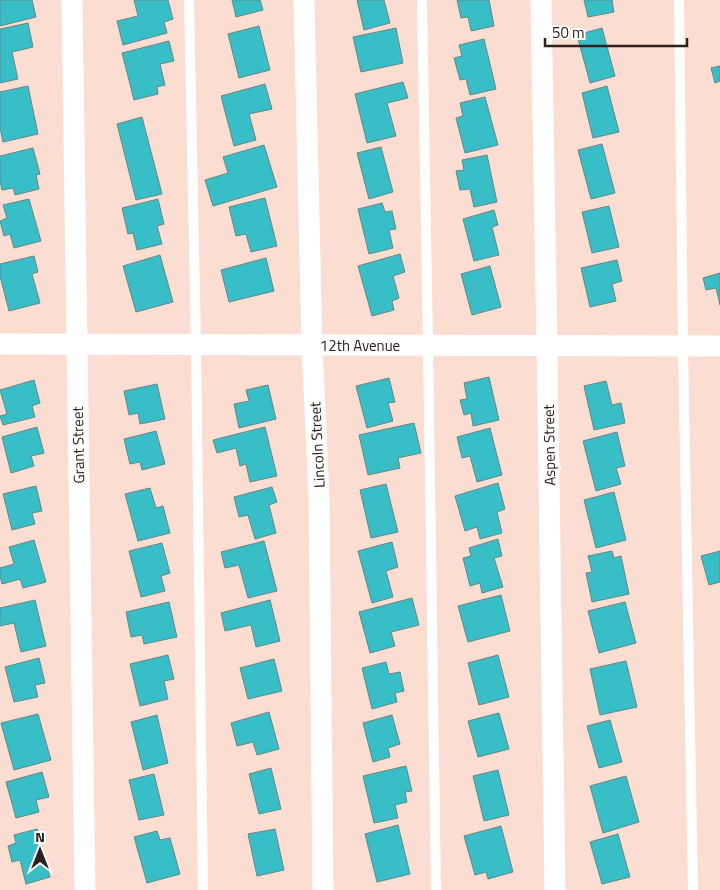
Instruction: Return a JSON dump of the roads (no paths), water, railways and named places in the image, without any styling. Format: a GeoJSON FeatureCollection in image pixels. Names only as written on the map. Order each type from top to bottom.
{"type":"FeatureCollection","features":[{"type":"Feature","properties":{"kind":"street","name":"Grant Street"},"geometry":{"type":"LineString","coordinates":[[72,0],[85,890]]}},
{"type":"Feature","properties":{"kind":"street","name":"Lincoln Street"},"geometry":{"type":"LineString","coordinates":[[304,0],[312,345],[320,497],[323,890]]}},
{"type":"Feature","properties":{"kind":"street","name":"Aspen Street"},"geometry":{"type":"LineString","coordinates":[[541,0],[548,345],[555,890]]}},
{"type":"Feature","properties":{"kind":"street","name":"12th Avenue"},"geometry":{"type":"LineString","coordinates":[[0,344],[720,346]]}},
{"type":"Feature","properties":{"kind":"lane"},"geometry":{"type":"LineString","coordinates":[[189,0],[204,890]]}},
{"type":"Feature","properties":{"kind":"lane"},"geometry":{"type":"LineString","coordinates":[[422,0],[436,890]]}},
{"type":"Feature","properties":{"kind":"lane"},"geometry":{"type":"LineString","coordinates":[[680,0],[693,890]]}}]}
